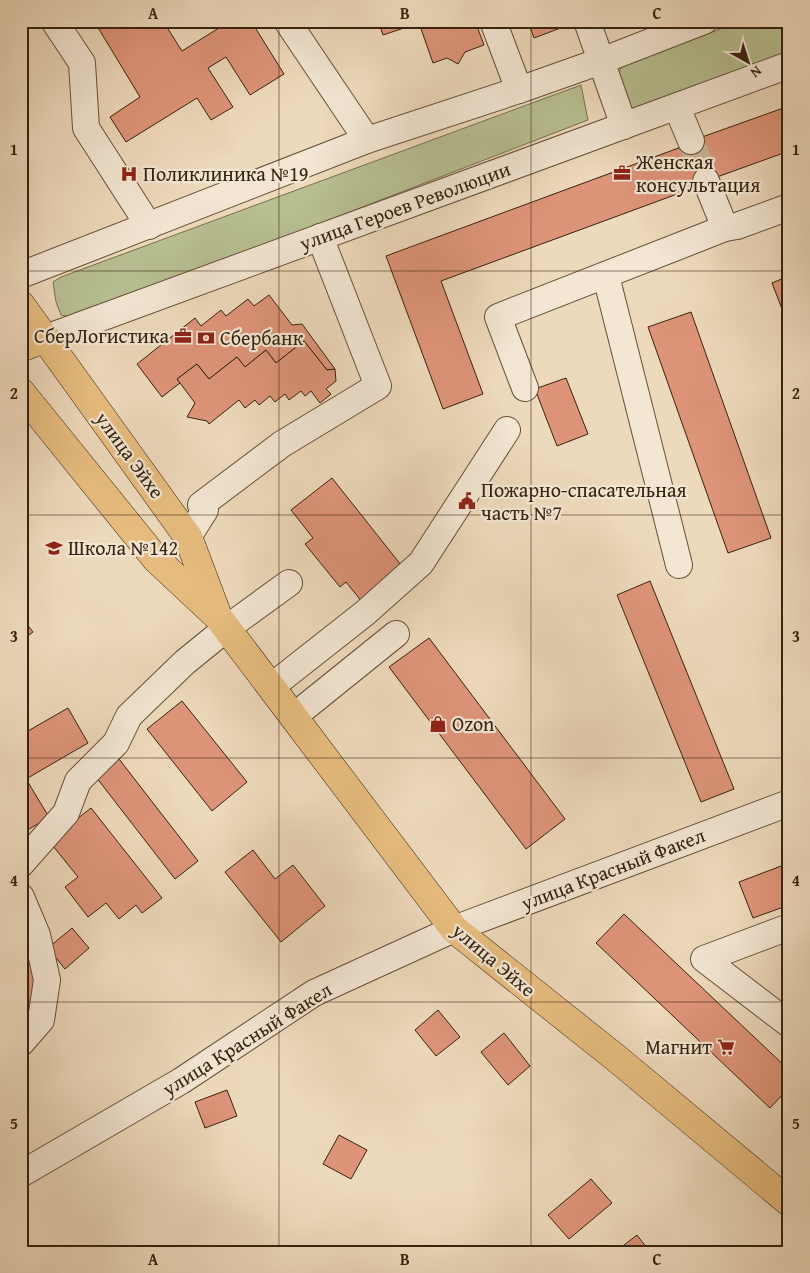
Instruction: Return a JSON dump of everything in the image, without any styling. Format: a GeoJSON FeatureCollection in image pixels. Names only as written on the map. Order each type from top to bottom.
{"type":"FeatureCollection","features":[{"type":"Feature","properties":{"kind":"main road","name":"улица Эйхе"},"geometry":{"type":"LineString","coordinates":[[21,305],[34,343],[188,537],[223,622]]}},
{"type":"Feature","properties":{"kind":"main road","name":"улица Эйхе"},"geometry":{"type":"LineString","coordinates":[[21,392],[156,559],[223,622],[454,929],[616,1058],[789,1202]]}},
{"type":"Feature","properties":{"kind":"street"},"geometry":{"type":"LineString","coordinates":[[54,21],[82,63],[86,128],[149,226]]}},
{"type":"Feature","properties":{"kind":"street"},"geometry":{"type":"LineString","coordinates":[[287,21],[367,140]]}},
{"type":"Feature","properties":{"kind":"street"},"geometry":{"type":"LineString","coordinates":[[493,21],[520,90]]}},
{"type":"Feature","properties":{"kind":"street"},"geometry":{"type":"LineString","coordinates":[[587,21],[624,126]]}},
{"type":"Feature","properties":{"kind":"street"},"geometry":{"type":"LineString","coordinates":[[21,275],[367,140],[520,90],[602,61],[704,21]]}},
{"type":"Feature","properties":{"kind":"street","name":"улица Героев Революции"},"geometry":{"type":"LineString","coordinates":[[34,343],[789,65]]}},
{"type":"Feature","properties":{"kind":"street"},"geometry":{"type":"LineString","coordinates":[[677,107],[691,141]]}},
{"type":"Feature","properties":{"kind":"street"},"geometry":{"type":"LineString","coordinates":[[706,181],[725,228]]}},
{"type":"Feature","properties":{"kind":"street"},"geometry":{"type":"LineString","coordinates":[[525,388],[498,317],[725,228],[737,226],[789,207]]}},
{"type":"Feature","properties":{"kind":"street"},"geometry":{"type":"LineString","coordinates":[[188,537],[205,510],[201,505],[282,444],[378,386],[320,237]]}},
{"type":"Feature","properties":{"kind":"street"},"geometry":{"type":"LineString","coordinates":[[606,276],[680,565]]}},
{"type":"Feature","properties":{"kind":"street"},"geometry":{"type":"LineString","coordinates":[[271,687],[365,612],[421,563],[507,430]]}},
{"type":"Feature","properties":{"kind":"street"},"geometry":{"type":"LineString","coordinates":[[21,864],[66,813],[78,781],[116,743],[129,716],[223,622],[289,583]]}},
{"type":"Feature","properties":{"kind":"street"},"geometry":{"type":"LineString","coordinates":[[294,717],[396,634]]}},
{"type":"Feature","properties":{"kind":"street","name":"улица Красный Факел"},"geometry":{"type":"LineString","coordinates":[[21,1174],[181,1081],[314,994],[454,929],[789,802]]}},
{"type":"Feature","properties":{"kind":"street"},"geometry":{"type":"LineString","coordinates":[[21,897],[37,936],[46,980],[41,1020],[21,1043]]}},
{"type":"Feature","properties":{"kind":"street"},"geometry":{"type":"LineString","coordinates":[[789,927],[704,959],[789,1024]]}},
{"type":"Feature","properties":{"kind":"green space"},"geometry":{"type":"Polygon","coordinates":[[[741,21],[789,21],[789,53],[634,110],[622,96],[618,86],[621,67],[741,21]]]}},
{"type":"Feature","properties":{"kind":"green space"},"geometry":{"type":"Polygon","coordinates":[[[581,85],[588,120],[75,318],[61,315],[56,302],[53,282],[61,277],[581,85]]]}},
{"type":"Feature","properties":{"kind":"building"},"geometry":{"type":"Polygon","coordinates":[[[94,21],[163,21],[182,51],[230,21],[251,21],[284,74],[250,95],[226,57],[208,68],[233,107],[211,120],[197,98],[126,142],[110,117],[140,97],[94,21]]]}},
{"type":"Feature","properties":{"kind":"building"},"geometry":{"type":"Polygon","coordinates":[[[378,21],[475,21],[484,45],[465,52],[458,64],[447,58],[433,63],[419,23],[383,35],[378,21]]]}},
{"type":"Feature","properties":{"kind":"building"},"geometry":{"type":"Polygon","coordinates":[[[528,21],[573,21],[574,23],[534,38],[528,21]]]}},
{"type":"Feature","properties":{"kind":"building"},"geometry":{"type":"Polygon","coordinates":[[[789,106],[789,151],[441,281],[483,394],[443,409],[386,256],[789,106]]]}},
{"type":"Feature","properties":{"kind":"building"},"geometry":{"type":"Polygon","coordinates":[[[789,276],[789,327],[772,283],[789,276]]]}},
{"type":"Feature","properties":{"kind":"building"},"geometry":{"type":"Polygon","coordinates":[[[269,295],[292,325],[302,324],[335,369],[327,370],[304,341],[276,363],[266,350],[245,367],[237,357],[209,379],[197,364],[177,379],[180,383],[162,397],[137,364],[195,318],[201,326],[221,310],[226,316],[248,299],[254,306],[269,295]]]}},
{"type":"Feature","properties":{"kind":"building"},"geometry":{"type":"Polygon","coordinates":[[[691,312],[771,538],[728,553],[648,327],[691,312]]]}},
{"type":"Feature","properties":{"kind":"building"},"geometry":{"type":"Polygon","coordinates":[[[304,341],[327,370],[335,369],[336,381],[326,389],[331,394],[320,403],[311,391],[305,396],[301,391],[289,400],[285,394],[275,402],[270,396],[259,405],[255,400],[245,408],[239,400],[209,424],[207,421],[187,417],[195,403],[177,379],[197,364],[209,379],[237,357],[245,367],[266,350],[276,363],[304,341]]]}},
{"type":"Feature","properties":{"kind":"building"},"geometry":{"type":"Polygon","coordinates":[[[566,378],[588,434],[557,446],[535,389],[566,378]]]}},
{"type":"Feature","properties":{"kind":"building"},"geometry":{"type":"Polygon","coordinates":[[[332,478],[405,570],[363,603],[346,582],[340,587],[305,544],[313,538],[291,510],[332,478]]]}},
{"type":"Feature","properties":{"kind":"building"},"geometry":{"type":"Polygon","coordinates":[[[650,581],[734,789],[701,802],[617,595],[650,581]]]}},
{"type":"Feature","properties":{"kind":"building"},"geometry":{"type":"Polygon","coordinates":[[[21,617],[33,632],[21,641],[21,617]]]}},
{"type":"Feature","properties":{"kind":"building"},"geometry":{"type":"Polygon","coordinates":[[[429,638],[565,819],[526,849],[389,667],[429,638]]]}},
{"type":"Feature","properties":{"kind":"building"},"geometry":{"type":"Polygon","coordinates":[[[182,701],[247,782],[212,811],[147,729],[182,701]]]}},
{"type":"Feature","properties":{"kind":"building"},"geometry":{"type":"Polygon","coordinates":[[[68,708],[88,743],[26,779],[49,817],[21,834],[21,735],[68,708]]]}},
{"type":"Feature","properties":{"kind":"building"},"geometry":{"type":"Polygon","coordinates":[[[119,759],[198,861],[175,879],[96,777],[119,759]]]}},
{"type":"Feature","properties":{"kind":"building"},"geometry":{"type":"Polygon","coordinates":[[[91,808],[162,898],[142,913],[136,905],[119,919],[106,903],[88,917],[65,887],[78,877],[49,841],[91,808]]]}},
{"type":"Feature","properties":{"kind":"building"},"geometry":{"type":"Polygon","coordinates":[[[253,850],[275,879],[293,865],[325,906],[281,942],[225,872],[253,850]]]}},
{"type":"Feature","properties":{"kind":"building"},"geometry":{"type":"Polygon","coordinates":[[[789,863],[789,905],[753,918],[739,882],[789,863]]]}},
{"type":"Feature","properties":{"kind":"building"},"geometry":{"type":"Polygon","coordinates":[[[624,914],[789,1070],[789,1088],[770,1108],[596,943],[624,914]]]}},
{"type":"Feature","properties":{"kind":"building"},"geometry":{"type":"Polygon","coordinates":[[[72,928],[89,948],[65,969],[48,948],[72,928]]]}},
{"type":"Feature","properties":{"kind":"building"},"geometry":{"type":"Polygon","coordinates":[[[21,930],[40,980],[36,1004],[21,1025],[21,930]]]}},
{"type":"Feature","properties":{"kind":"building"},"geometry":{"type":"Polygon","coordinates":[[[438,1010],[460,1037],[436,1056],[415,1030],[438,1010]]]}},
{"type":"Feature","properties":{"kind":"building"},"geometry":{"type":"Polygon","coordinates":[[[504,1033],[530,1066],[508,1085],[481,1052],[504,1033]]]}},
{"type":"Feature","properties":{"kind":"building"},"geometry":{"type":"Polygon","coordinates":[[[227,1090],[237,1116],[205,1128],[195,1102],[227,1090]]]}},
{"type":"Feature","properties":{"kind":"building"},"geometry":{"type":"Polygon","coordinates":[[[339,1135],[367,1150],[351,1179],[323,1164],[339,1135]]]}},
{"type":"Feature","properties":{"kind":"building"},"geometry":{"type":"Polygon","coordinates":[[[591,1179],[612,1203],[569,1239],[548,1215],[591,1179]]]}},
{"type":"Feature","properties":{"kind":"building"},"geometry":{"type":"Polygon","coordinates":[[[637,1235],[650,1252],[615,1252],[637,1235]]]}},
{"type":"Feature","properties":{"kind":"tunnel"},"geometry":{"type":"LineString","coordinates":[[691,141],[706,181]]}},
{"type":"Feature","properties":{"kind":"place","name":"Женская консультация"},"geometry":{"type":"Point","coordinates":[622,173]}},
{"type":"Feature","properties":{"kind":"place","name":"Поликлиника №19"},"geometry":{"type":"Point","coordinates":[129,174]}},
{"type":"Feature","properties":{"kind":"place","name":"СберЛогистика"},"geometry":{"type":"Point","coordinates":[183,336]}},
{"type":"Feature","properties":{"kind":"place","name":"Сбербанк"},"geometry":{"type":"Point","coordinates":[206,338]}},
{"type":"Feature","properties":{"kind":"place","name":"Пожарно-спасательная часть №7"},"geometry":{"type":"Point","coordinates":[467,501]}},
{"type":"Feature","properties":{"kind":"place","name":"Школа №142"},"geometry":{"type":"Point","coordinates":[54,548]}},
{"type":"Feature","properties":{"kind":"place","name":"Ozon"},"geometry":{"type":"Point","coordinates":[438,724]}},
{"type":"Feature","properties":{"kind":"place","name":"Магнит"},"geometry":{"type":"Point","coordinates":[726,1047]}}]}
